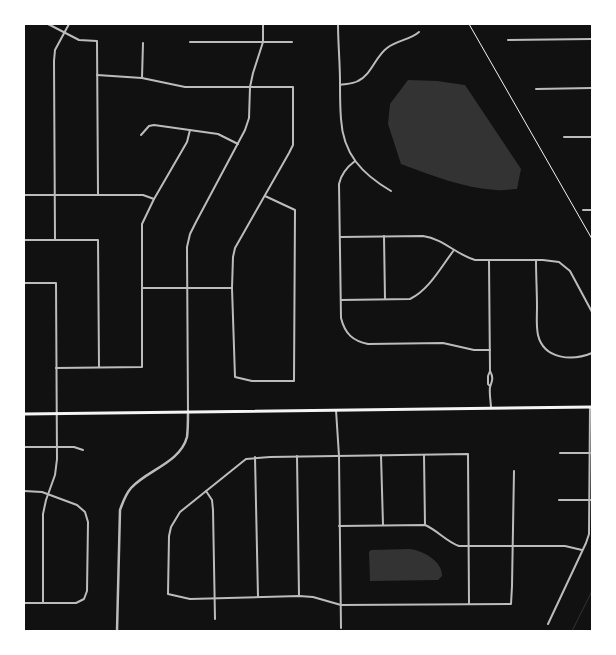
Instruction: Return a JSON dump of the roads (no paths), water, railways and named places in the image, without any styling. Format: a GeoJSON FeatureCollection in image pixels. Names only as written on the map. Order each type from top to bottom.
{"type":"FeatureCollection","features":[{"type":"Feature","properties":{"kind":"main road"},"geometry":{"type":"LineString","coordinates":[[24,414],[591,408]]}},
{"type":"Feature","properties":{"kind":"street"},"geometry":{"type":"LineString","coordinates":[[48,24],[79,40],[97,41],[98,194]]}},
{"type":"Feature","properties":{"kind":"street"},"geometry":{"type":"LineString","coordinates":[[55,239],[54,61],[55,50],[69,24]]}},
{"type":"Feature","properties":{"kind":"street"},"geometry":{"type":"LineString","coordinates":[[117,631],[120,510],[125,497],[132,487],[176,455],[186,438],[188,412],[187,247],[190,234],[246,130],[250,87],[263,42],[263,24]]}},
{"type":"Feature","properties":{"kind":"street"},"geometry":{"type":"LineString","coordinates":[[338,24],[341,120],[343,132],[355,160],[372,179],[391,191]]}},
{"type":"Feature","properties":{"kind":"street"},"geometry":{"type":"LineString","coordinates":[[340,85],[358,81],[369,72],[385,49],[394,43],[413,37],[419,32]]}},
{"type":"Feature","properties":{"kind":"street"},"geometry":{"type":"LineString","coordinates":[[508,40],[592,39]]}},
{"type":"Feature","properties":{"kind":"street"},"geometry":{"type":"LineString","coordinates":[[190,42],[292,42]]}},
{"type":"Feature","properties":{"kind":"street"},"geometry":{"type":"LineString","coordinates":[[142,78],[143,43]]}},
{"type":"Feature","properties":{"kind":"street"},"geometry":{"type":"LineString","coordinates":[[97,75],[142,78],[185,87],[201,88],[293,87],[293,145],[290,153],[265,196],[235,248],[233,257],[232,288],[235,376],[252,381],[294,381],[295,210],[265,196]]}},
{"type":"Feature","properties":{"kind":"street"},"geometry":{"type":"LineString","coordinates":[[536,89],[592,88]]}},
{"type":"Feature","properties":{"kind":"street"},"geometry":{"type":"LineString","coordinates":[[141,135],[149,126],[154,125],[218,134],[238,144]]}},
{"type":"Feature","properties":{"kind":"street"},"geometry":{"type":"LineString","coordinates":[[56,368],[142,367],[142,224],[187,142],[190,130]]}},
{"type":"Feature","properties":{"kind":"street"},"geometry":{"type":"LineString","coordinates":[[564,137],[592,136]]}},
{"type":"Feature","properties":{"kind":"street"},"geometry":{"type":"LineString","coordinates":[[355,160],[347,167],[340,179],[340,300],[341,318],[343,327],[347,333],[359,342],[368,344],[444,343],[474,350],[490,350]]}},
{"type":"Feature","properties":{"kind":"street"},"geometry":{"type":"LineString","coordinates":[[24,195],[143,195],[154,200]]}},
{"type":"Feature","properties":{"kind":"street"},"geometry":{"type":"LineString","coordinates":[[583,210],[592,210]]}},
{"type":"Feature","properties":{"kind":"street"},"geometry":{"type":"LineString","coordinates":[[384,236],[385,299]]}},
{"type":"Feature","properties":{"kind":"street"},"geometry":{"type":"LineString","coordinates":[[340,237],[423,236],[443,242],[465,257],[475,260],[551,260],[558,262],[570,271],[592,312]]}},
{"type":"Feature","properties":{"kind":"street"},"geometry":{"type":"LineString","coordinates":[[24,240],[98,240],[99,367]]}},
{"type":"Feature","properties":{"kind":"street"},"geometry":{"type":"LineString","coordinates":[[340,300],[410,299],[423,290],[454,250]]}},
{"type":"Feature","properties":{"kind":"street"},"geometry":{"type":"LineString","coordinates":[[536,260],[537,328],[540,341],[549,352],[559,357],[577,358],[592,353]]}},
{"type":"Feature","properties":{"kind":"street"},"geometry":{"type":"LineString","coordinates":[[490,261],[490,371],[488,376],[488,384],[490,387],[491,409]]}},
{"type":"Feature","properties":{"kind":"street"},"geometry":{"type":"LineString","coordinates":[[24,283],[56,283],[56,473],[44,505],[43,603]]}},
{"type":"Feature","properties":{"kind":"street"},"geometry":{"type":"LineString","coordinates":[[142,288],[232,288]]}},
{"type":"Feature","properties":{"kind":"street"},"geometry":{"type":"LineString","coordinates":[[490,371],[493,375],[493,383],[490,387]]}},
{"type":"Feature","properties":{"kind":"street"},"geometry":{"type":"LineString","coordinates":[[548,624],[589,534],[591,500],[591,408]]}},
{"type":"Feature","properties":{"kind":"street"},"geometry":{"type":"LineString","coordinates":[[336,410],[339,456],[341,628]]}},
{"type":"Feature","properties":{"kind":"street"},"geometry":{"type":"LineString","coordinates":[[24,447],[75,447],[83,450]]}},
{"type":"Feature","properties":{"kind":"street"},"geometry":{"type":"LineString","coordinates":[[560,453],[590,453]]}},
{"type":"Feature","properties":{"kind":"street"},"geometry":{"type":"LineString","coordinates":[[469,604],[468,454],[296,456],[255,457],[246,459],[180,512],[171,527],[169,536],[168,594],[190,599],[299,596],[313,597],[341,606],[511,604],[514,471]]}},
{"type":"Feature","properties":{"kind":"street"},"geometry":{"type":"LineString","coordinates":[[381,455],[383,526]]}},
{"type":"Feature","properties":{"kind":"street"},"geometry":{"type":"LineString","coordinates":[[424,455],[425,525]]}},
{"type":"Feature","properties":{"kind":"street"},"geometry":{"type":"LineString","coordinates":[[296,456],[299,596]]}},
{"type":"Feature","properties":{"kind":"street"},"geometry":{"type":"LineString","coordinates":[[255,457],[258,597]]}},
{"type":"Feature","properties":{"kind":"street"},"geometry":{"type":"LineString","coordinates":[[24,491],[40,491],[80,506],[87,516],[88,522],[87,591],[83,600],[75,603],[24,603]]}},
{"type":"Feature","properties":{"kind":"street"},"geometry":{"type":"LineString","coordinates":[[206,491],[212,500],[213,510],[215,619]]}},
{"type":"Feature","properties":{"kind":"street"},"geometry":{"type":"LineString","coordinates":[[559,500],[591,500]]}},
{"type":"Feature","properties":{"kind":"street"},"geometry":{"type":"LineString","coordinates":[[339,526],[425,525],[432,528],[454,544],[469,546],[565,546],[582,550]]}},
{"type":"Feature","properties":{"kind":"waterway"},"geometry":{"type":"LineString","coordinates":[[572,631],[592,591]]}}]}
